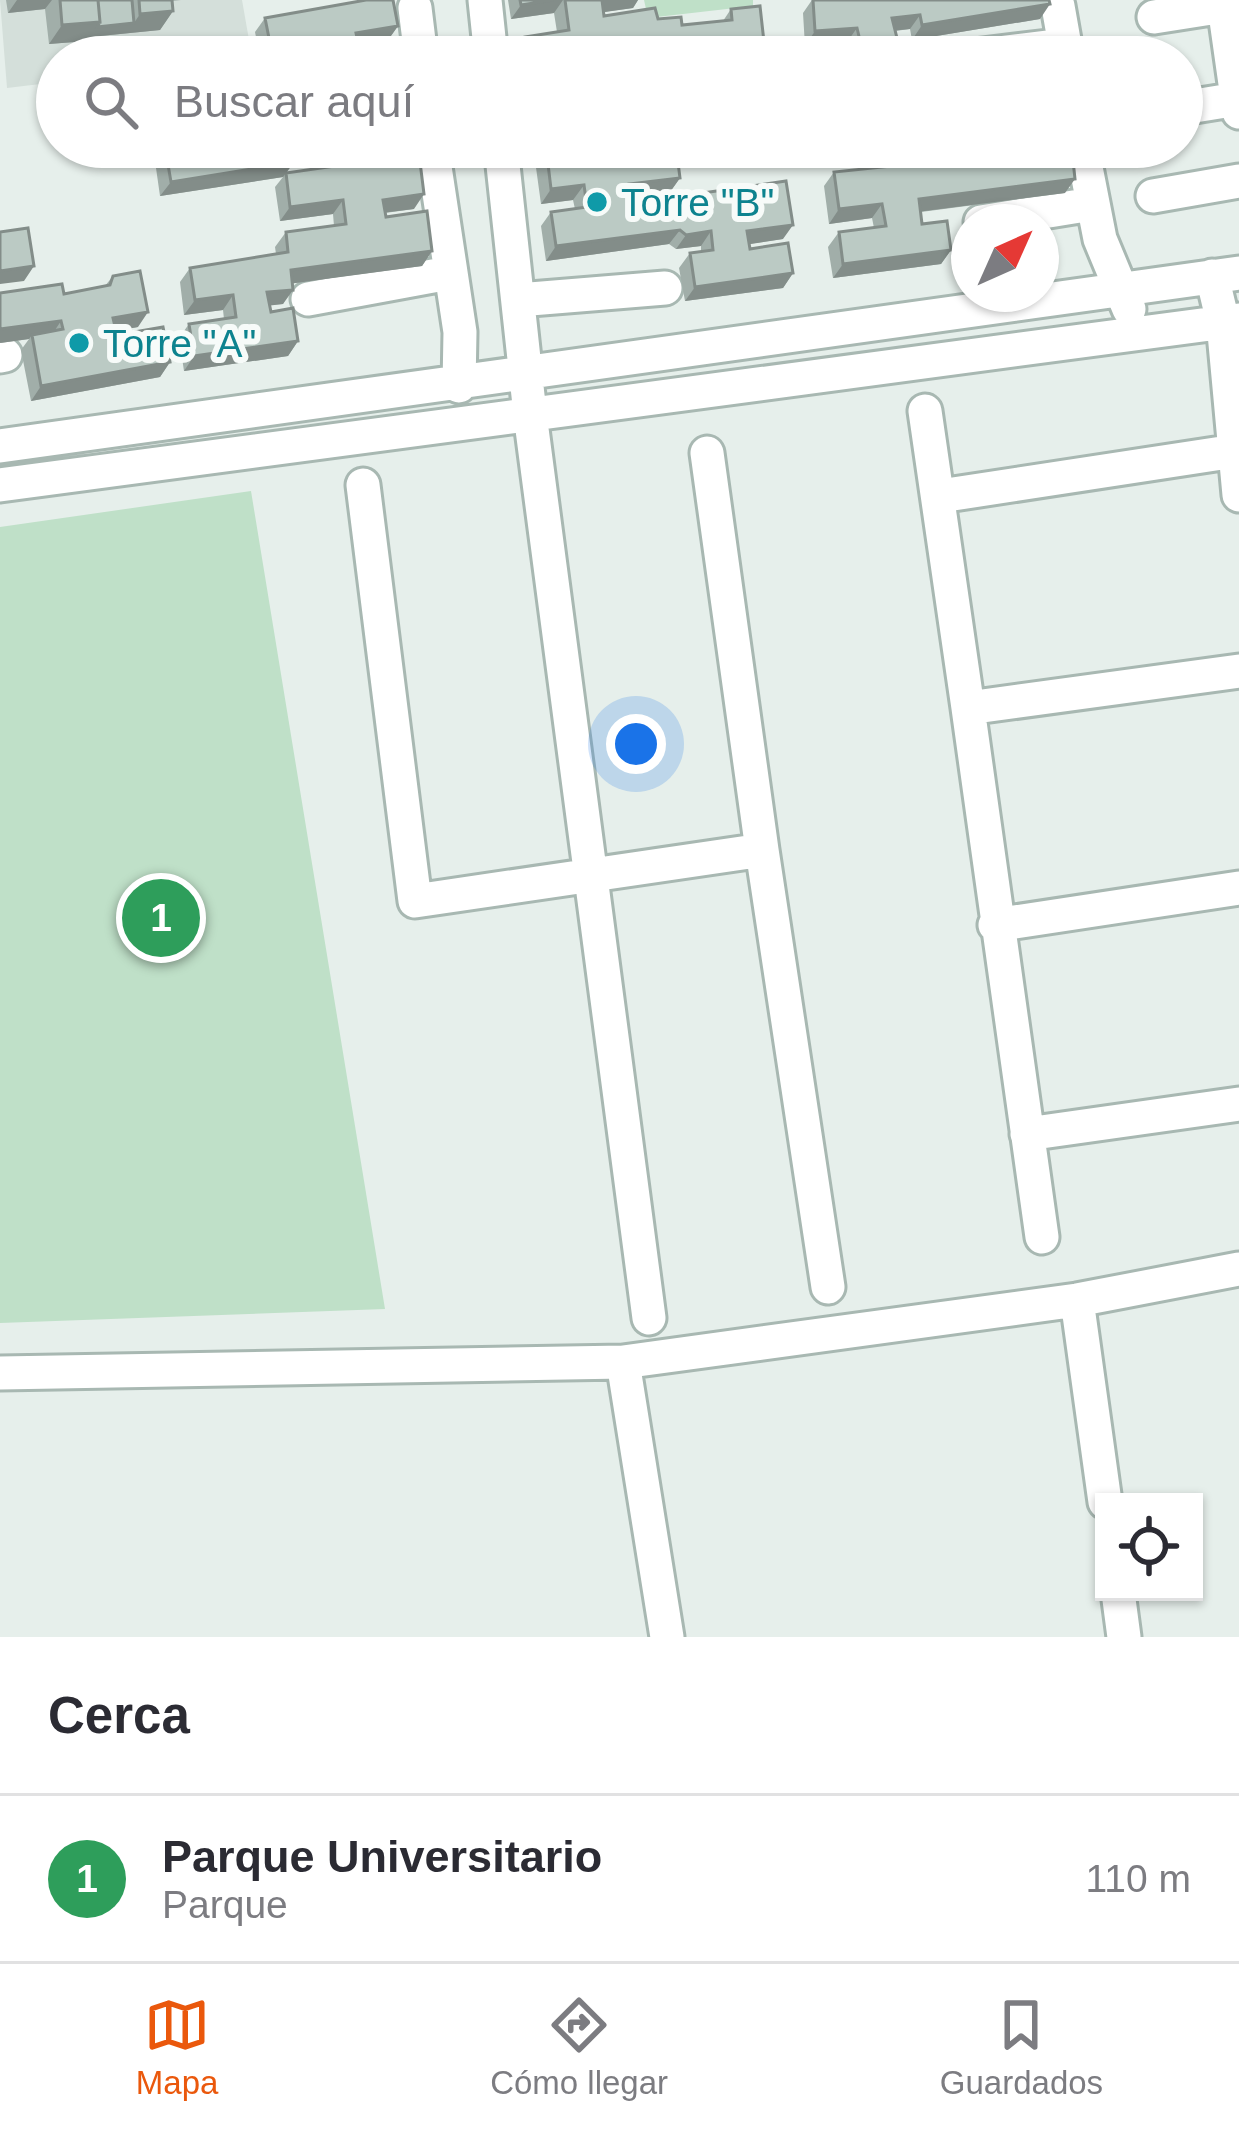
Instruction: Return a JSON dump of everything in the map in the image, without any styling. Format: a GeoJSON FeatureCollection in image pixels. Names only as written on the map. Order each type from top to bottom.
{"type":"FeatureCollection","features":[{"type":"Feature","properties":{"kind":"street"},"geometry":{"type":"LineString","coordinates":[[485,0],[489,36]]}},
{"type":"Feature","properties":{"kind":"street"},"geometry":{"type":"LineString","coordinates":[[1058,6],[1063,36]]}},
{"type":"Feature","properties":{"kind":"street"},"geometry":{"type":"LineString","coordinates":[[1154,17],[1224,7],[1238,106],[1203,107]]}},
{"type":"Feature","properties":{"kind":"street"},"geometry":{"type":"LineString","coordinates":[[415,8],[418,36]]}},
{"type":"Feature","properties":{"kind":"street"},"geometry":{"type":"LineString","coordinates":[[435,168],[460,332],[459,386]]}},
{"type":"Feature","properties":{"kind":"street"},"geometry":{"type":"LineString","coordinates":[[503,168],[530,414],[649,1318]]}},
{"type":"Feature","properties":{"kind":"street"},"geometry":{"type":"LineString","coordinates":[[1086,168],[1100,239],[1124,291],[1136,334]]}},
{"type":"Feature","properties":{"kind":"street"},"geometry":{"type":"LineString","coordinates":[[1153,196],[1239,181]]}},
{"type":"Feature","properties":{"kind":"street"},"geometry":{"type":"LineString","coordinates":[[1059,209],[1092,204]]}},
{"type":"Feature","properties":{"kind":"street"},"geometry":{"type":"LineString","coordinates":[[308,299],[449,273]]}},
{"type":"Feature","properties":{"kind":"street"},"geometry":{"type":"LineString","coordinates":[[0,446],[459,386],[1226,275],[1239,495]]}},
{"type":"Feature","properties":{"kind":"street"},"geometry":{"type":"LineString","coordinates":[[518,300],[664,288]]}},
{"type":"Feature","properties":{"kind":"street"},"geometry":{"type":"LineString","coordinates":[[0,484],[1231,321]]}},
{"type":"Feature","properties":{"kind":"street"},"geometry":{"type":"LineString","coordinates":[[925,410],[1042,1238]]}},
{"type":"Feature","properties":{"kind":"street"},"geometry":{"type":"LineString","coordinates":[[940,496],[1235,451]]}},
{"type":"Feature","properties":{"kind":"street"},"geometry":{"type":"LineString","coordinates":[[707,453],[828,1287]]}},
{"type":"Feature","properties":{"kind":"street"},"geometry":{"type":"LineString","coordinates":[[363,485],[415,901],[762,850]]}},
{"type":"Feature","properties":{"kind":"street"},"geometry":{"type":"LineString","coordinates":[[968,708],[1239,671]]}},
{"type":"Feature","properties":{"kind":"street"},"geometry":{"type":"LineString","coordinates":[[995,925],[1239,888]]}},
{"type":"Feature","properties":{"kind":"street"},"geometry":{"type":"LineString","coordinates":[[1027,1134],[1239,1104]]}},
{"type":"Feature","properties":{"kind":"street"},"geometry":{"type":"LineString","coordinates":[[0,1373],[623,1362],[1077,1300],[1239,1269]]}},
{"type":"Feature","properties":{"kind":"street"},"geometry":{"type":"LineString","coordinates":[[1077,1300],[1104,1493]]}},
{"type":"Feature","properties":{"kind":"street"},"geometry":{"type":"LineString","coordinates":[[623,1362],[667,1637]]}},
{"type":"Feature","properties":{"kind":"street"},"geometry":{"type":"LineString","coordinates":[[1119,1601],[1124,1637]]}},
{"type":"Feature","properties":{"kind":"shaded area"},"geometry":{"type":"Polygon","coordinates":[[[0,0],[242,0],[248,36],[36,36],[36,85],[7,88],[0,0]]]}},
{"type":"Feature","properties":{"kind":"green space"},"geometry":{"type":"Polygon","coordinates":[[[644,0],[753,0],[753,6],[648,18],[644,0]]]}},
{"type":"Feature","properties":{"kind":"green space"},"geometry":{"type":"Polygon","coordinates":[[[251,491],[385,1309],[0,1323],[0,527],[251,491]]]}},
{"type":"Feature","properties":{"kind":"building"},"geometry":{"type":"Polygon","coordinates":[[[60,0],[98,0],[100,22],[62,25],[60,0]]]}},
{"type":"Feature","properties":{"kind":"building"},"geometry":{"type":"Polygon","coordinates":[[[98,0],[132,0],[134,23],[97,27],[98,0]]]}},
{"type":"Feature","properties":{"kind":"building"},"geometry":{"type":"Polygon","coordinates":[[[139,0],[172,0],[173,11],[140,14],[139,0]]]}},
{"type":"Feature","properties":{"kind":"building"},"geometry":{"type":"Polygon","coordinates":[[[366,0],[393,0],[398,26],[357,36],[269,36],[265,18],[366,0]]]}},
{"type":"Feature","properties":{"kind":"building"},"geometry":{"type":"Polygon","coordinates":[[[565,0],[602,0],[604,16],[655,8],[658,19],[681,17],[682,25],[732,20],[731,9],[760,6],[763,36],[531,36],[569,30],[565,0]]]}},
{"type":"Feature","properties":{"kind":"building"},"geometry":{"type":"Polygon","coordinates":[[[813,0],[1049,0],[1050,4],[922,25],[920,15],[892,18],[896,36],[859,36],[857,28],[815,31],[813,0]]]}},
{"type":"Feature","properties":{"kind":"building"},"geometry":{"type":"Polygon","coordinates":[[[169,168],[257,168],[171,182],[169,168]]]}},
{"type":"Feature","properties":{"kind":"building"},"geometry":{"type":"Polygon","coordinates":[[[321,168],[421,168],[424,194],[383,200],[386,217],[427,211],[432,251],[291,270],[293,290],[267,292],[271,312],[293,308],[298,341],[194,356],[189,324],[236,317],[233,295],[195,300],[190,268],[288,252],[286,232],[346,224],[343,200],[290,207],[286,173],[321,168]]]}},
{"type":"Feature","properties":{"kind":"building"},"geometry":{"type":"Polygon","coordinates":[[[548,168],[679,168],[680,178],[629,184],[632,203],[786,181],[793,225],[747,231],[750,249],[788,243],[793,273],[695,287],[690,253],[713,250],[711,231],[686,235],[680,230],[556,246],[551,212],[587,207],[584,185],[551,189],[548,168]]]}},
{"type":"Feature","properties":{"kind":"building"},"geometry":{"type":"Polygon","coordinates":[[[1074,168],[1075,179],[919,199],[922,224],[947,221],[951,250],[843,264],[839,232],[886,226],[882,204],[839,209],[834,172],[1074,168]]]}},
{"type":"Feature","properties":{"kind":"building"},"geometry":{"type":"Polygon","coordinates":[[[28,228],[34,266],[0,271],[0,232],[28,228]]]}},
{"type":"Feature","properties":{"kind":"building","name":"Torre \"A\""},"geometry":{"type":"Polygon","coordinates":[[[140,271],[148,312],[113,318],[117,335],[163,327],[170,362],[41,386],[32,335],[63,329],[61,321],[0,329],[0,293],[62,284],[64,294],[110,285],[113,276],[140,271]]]}},
{"type":"Feature","properties":{"kind":"place","name":"Torre \"B\""},"geometry":{"type":"Point","coordinates":[597,202]}},
{"type":"Feature","properties":{"kind":"place","name":"Torre \"A\""},"geometry":{"type":"Point","coordinates":[79,343]}},
{"type":"Feature","properties":{"kind":"place","name":"Parque Universitario"},"geometry":{"type":"Point","coordinates":[161,918]}}]}
